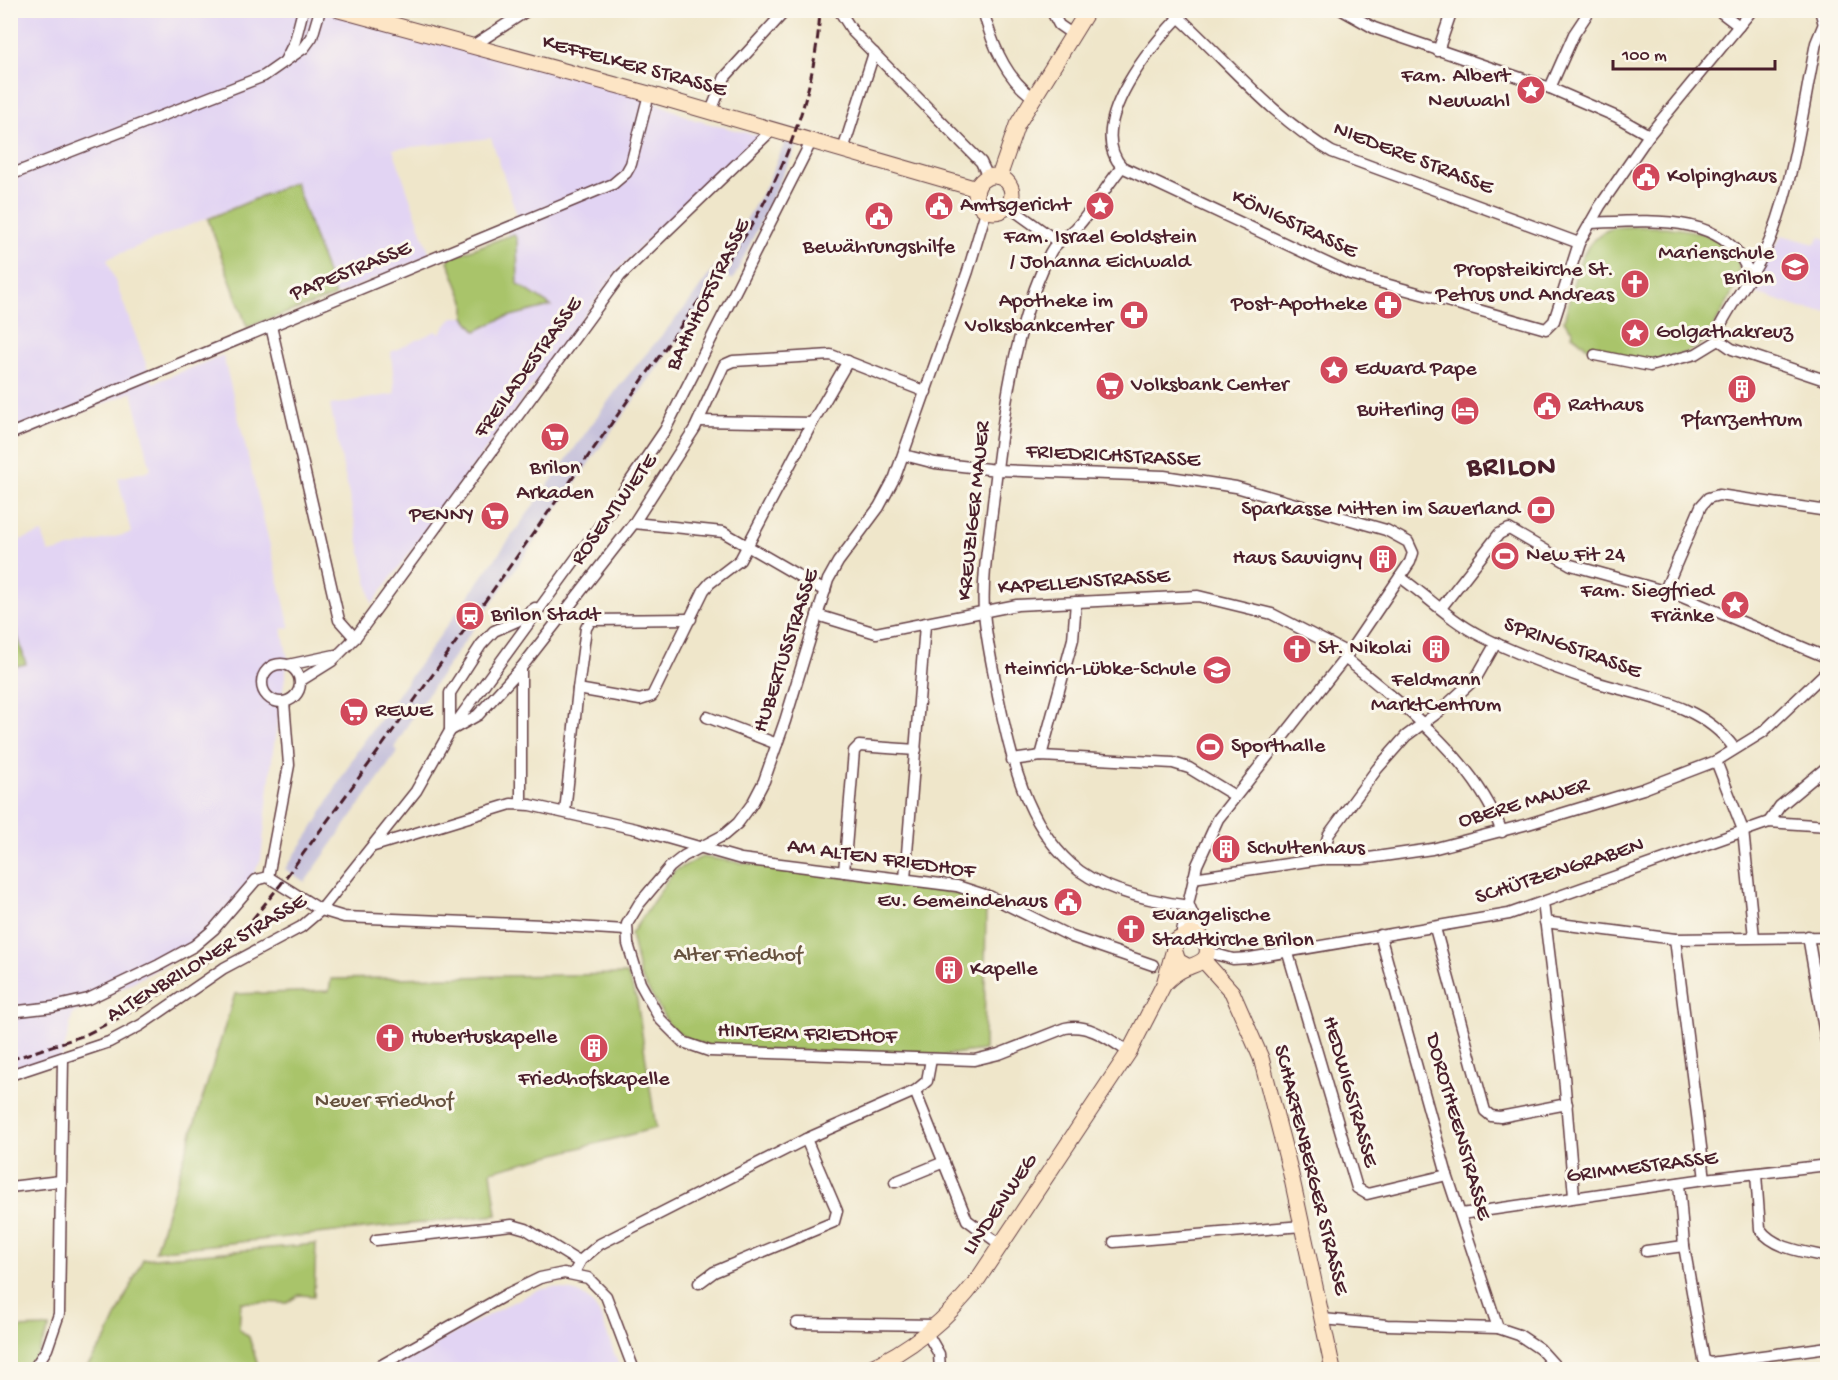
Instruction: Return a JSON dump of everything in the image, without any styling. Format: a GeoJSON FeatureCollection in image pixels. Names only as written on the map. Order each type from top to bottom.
{"type":"FeatureCollection","features":[{"type":"Feature","properties":{"kind":"street"},"geometry":{"type":"LineString","coordinates":[[283,64],[295,41],[303,10]]}},
{"type":"Feature","properties":{"kind":"street"},"geometry":{"type":"LineString","coordinates":[[10,176],[238,88],[283,64],[304,48],[312,37],[320,10]]}},
{"type":"Feature","properties":{"kind":"street","name":"KEFFELKER STRASSE"},"geometry":{"type":"LineString","coordinates":[[339,10],[812,140]]}},
{"type":"Feature","properties":{"kind":"street"},"geometry":{"type":"LineString","coordinates":[[471,47],[528,10]]}},
{"type":"Feature","properties":{"kind":"street"},"geometry":{"type":"LineString","coordinates":[[711,111],[722,81],[786,10]]}},
{"type":"Feature","properties":{"kind":"street"},"geometry":{"type":"LineString","coordinates":[[839,10],[845,24],[994,177],[1006,181],[1012,191],[1008,206],[998,212],[987,211],[978,204],[976,189]]}},
{"type":"Feature","properties":{"kind":"street"},"geometry":{"type":"LineString","coordinates":[[983,10],[994,45],[1020,87],[1033,97]]}},
{"type":"Feature","properties":{"kind":"street"},"geometry":{"type":"LineString","coordinates":[[1051,10],[1059,25],[1072,34]]}},
{"type":"Feature","properties":{"kind":"street"},"geometry":{"type":"LineString","coordinates":[[976,189],[994,177],[1010,139],[1033,97],[1088,10]]}},
{"type":"Feature","properties":{"kind":"street"},"geometry":{"type":"LineString","coordinates":[[1342,10],[1374,28],[1550,88],[1609,113],[1649,135]]}},
{"type":"Feature","properties":{"kind":"street"},"geometry":{"type":"LineString","coordinates":[[1438,51],[1452,10]]}},
{"type":"Feature","properties":{"kind":"street"},"geometry":{"type":"LineString","coordinates":[[1718,10],[1739,26]]}},
{"type":"Feature","properties":{"kind":"street"},"geometry":{"type":"LineString","coordinates":[[1579,243],[1649,135],[1752,10]]}},
{"type":"Feature","properties":{"kind":"street"},"geometry":{"type":"LineString","coordinates":[[1820,10],[1827,39]]}},
{"type":"Feature","properties":{"kind":"street"},"geometry":{"type":"LineString","coordinates":[[1550,88],[1574,34],[1588,12]]}},
{"type":"Feature","properties":{"kind":"street"},"geometry":{"type":"LineString","coordinates":[[1008,206],[1058,242],[1075,230],[1122,167],[1111,146],[1114,114],[1146,55],[1178,13]]}},
{"type":"Feature","properties":{"kind":"street","name":"NIEDERE STRASSE"},"geometry":{"type":"LineString","coordinates":[[1178,13],[1298,130],[1332,152],[1579,243]]}},
{"type":"Feature","properties":{"kind":"street"},"geometry":{"type":"LineString","coordinates":[[1719,340],[1720,326],[1767,246],[1779,214],[1816,43],[1823,26]]}},
{"type":"Feature","properties":{"kind":"street"},"geometry":{"type":"LineString","coordinates":[[843,150],[874,53]]}},
{"type":"Feature","properties":{"kind":"street","name":"PAPESTRASSE"},"geometry":{"type":"LineString","coordinates":[[10,434],[618,181],[631,164],[649,94]]}},
{"type":"Feature","properties":{"kind":"street","name":"FREILADESTRASSE"},"geometry":{"type":"LineString","coordinates":[[300,681],[341,652],[355,638],[620,276],[773,129]]}},
{"type":"Feature","properties":{"kind":"street"},"geometry":{"type":"LineString","coordinates":[[812,140],[976,189]]}},
{"type":"Feature","properties":{"kind":"street","name":"BAHNHOFSTRASSE"},"geometry":{"type":"LineString","coordinates":[[321,910],[373,847],[424,779],[453,727],[599,527],[672,419],[812,140]]}},
{"type":"Feature","properties":{"kind":"street","name":"KÖNIGSTRASSE"},"geometry":{"type":"LineString","coordinates":[[1122,167],[1350,274],[1542,328],[1549,328],[1554,321],[1579,243]]}},
{"type":"Feature","properties":{"kind":"street","name":"HUBERTUSSTRASSE"},"geometry":{"type":"LineString","coordinates":[[626,930],[633,911],[663,874],[679,859],[724,835],[749,810],[764,781],[825,591],[838,562],[879,507],[904,455],[987,211]]}},
{"type":"Feature","properties":{"kind":"street"},"geometry":{"type":"LineString","coordinates":[[1590,223],[1688,224],[1709,230],[1722,237],[1738,252],[1749,274]]}},
{"type":"Feature","properties":{"kind":"street","name":"KREUZIGER MAUER"},"geometry":{"type":"LineString","coordinates":[[1058,242],[1051,250],[1023,319],[1010,382],[997,470],[984,610],[992,663],[1012,760],[1038,823],[1055,848],[1077,869],[1113,887],[1189,906]]}},
{"type":"Feature","properties":{"kind":"street"},"geometry":{"type":"LineString","coordinates":[[271,326],[339,620],[355,638]]}},
{"type":"Feature","properties":{"kind":"street"},"geometry":{"type":"LineString","coordinates":[[1595,355],[1650,366],[1696,354],[1719,340]]}},
{"type":"Feature","properties":{"kind":"street"},"geometry":{"type":"LineString","coordinates":[[1719,340],[1732,349],[1827,381]]}},
{"type":"Feature","properties":{"kind":"street","name":"ROSENTWIETE"},"geometry":{"type":"LineString","coordinates":[[453,727],[478,715],[521,668],[634,523],[699,421],[724,365],[733,361],[825,355],[848,361]]}},
{"type":"Feature","properties":{"kind":"street"},"geometry":{"type":"LineString","coordinates":[[578,689],[646,700],[652,696],[707,586],[737,564],[749,546],[812,423],[848,361],[926,392]]}},
{"type":"Feature","properties":{"kind":"street"},"geometry":{"type":"LineString","coordinates":[[699,421],[812,423]]}},
{"type":"Feature","properties":{"kind":"street","name":"FRIEDRICHSTRASSE"},"geometry":{"type":"LineString","coordinates":[[904,455],[925,461],[997,470],[1164,476],[1236,487],[1386,530],[1408,542],[1413,553],[1400,577]]}},
{"type":"Feature","properties":{"kind":"street"},"geometry":{"type":"LineString","coordinates":[[1665,590],[1701,506],[1708,498],[1726,496],[1827,511]]}},
{"type":"Feature","properties":{"kind":"street"},"geometry":{"type":"LineString","coordinates":[[634,523],[718,530],[825,591]]}},
{"type":"Feature","properties":{"kind":"street"},"geometry":{"type":"LineString","coordinates":[[1442,608],[1499,534],[1509,528],[1576,567],[1665,590],[1827,658]]}},
{"type":"Feature","properties":{"kind":"street"},"geometry":{"type":"LineString","coordinates":[[1177,942],[1189,906],[1193,878],[1210,831],[1347,655],[1400,577]]}},
{"type":"Feature","properties":{"kind":"street","name":"SPRINGSTRASSE"},"geometry":{"type":"LineString","coordinates":[[1400,577],[1462,625],[1496,643],[1596,682],[1687,710],[1716,727],[1734,748]]}},
{"type":"Feature","properties":{"kind":"street","name":"KAPELLENSTRASSE"},"geometry":{"type":"LineString","coordinates":[[817,615],[876,633],[924,625],[984,610],[1076,602],[1206,597],[1272,614],[1347,655],[1423,723],[1486,795],[1502,832]]}},
{"type":"Feature","properties":{"kind":"street"},"geometry":{"type":"LineString","coordinates":[[1041,756],[1074,639],[1076,602]]}},
{"type":"Feature","properties":{"kind":"street","name":"BAHNHOFSTRASSE"},"geometry":{"type":"LineString","coordinates":[[453,727],[450,693],[481,645],[495,631],[538,608]]}},
{"type":"Feature","properties":{"kind":"street"},"geometry":{"type":"LineString","coordinates":[[565,812],[586,628],[591,620],[691,619]]}},
{"type":"Feature","properties":{"kind":"street"},"geometry":{"type":"LineString","coordinates":[[905,879],[924,625]]}},
{"type":"Feature","properties":{"kind":"street"},"geometry":{"type":"LineString","coordinates":[[1321,859],[1329,834],[1363,787],[1389,755],[1480,674],[1496,643]]}},
{"type":"Feature","properties":{"kind":"street"},"geometry":{"type":"LineString","coordinates":[[288,665],[296,671],[300,681],[298,692],[284,702],[277,702],[265,695],[261,681],[268,669],[281,664],[288,665],[341,652]]}},
{"type":"Feature","properties":{"kind":"street"},"geometry":{"type":"LineString","coordinates":[[373,847],[500,807],[521,804],[521,668]]}},
{"type":"Feature","properties":{"kind":"street","name":"OBERE MAUER"},"geometry":{"type":"LineString","coordinates":[[1193,878],[1321,859],[1362,860],[1432,849],[1502,832],[1644,789],[1716,760],[1778,722],[1827,670]]}},
{"type":"Feature","properties":{"kind":"street"},"geometry":{"type":"LineString","coordinates":[[268,877],[289,765],[284,702]]}},
{"type":"Feature","properties":{"kind":"street"},"geometry":{"type":"LineString","coordinates":[[707,717],[777,744]]}},
{"type":"Feature","properties":{"kind":"street"},"geometry":{"type":"LineString","coordinates":[[844,872],[854,752],[862,746],[916,750]]}},
{"type":"Feature","properties":{"kind":"street"},"geometry":{"type":"LineString","coordinates":[[1012,760],[1041,756],[1180,764],[1235,796]]}},
{"type":"Feature","properties":{"kind":"street"},"geometry":{"type":"LineString","coordinates":[[1716,760],[1743,830],[1754,937]]}},
{"type":"Feature","properties":{"kind":"street"},"geometry":{"type":"LineString","coordinates":[[1769,822],[1780,806],[1827,766]]}},
{"type":"Feature","properties":{"kind":"street","name":"AM ALTEN FRIEDHOF"},"geometry":{"type":"LineString","coordinates":[[521,804],[636,829],[741,859],[905,879],[977,892],[1072,937],[1153,964]]}},
{"type":"Feature","properties":{"kind":"street"},"geometry":{"type":"LineString","coordinates":[[1769,822],[1827,826]]}},
{"type":"Feature","properties":{"kind":"street","name":"SCHÜTZENGRABEN"},"geometry":{"type":"LineString","coordinates":[[1201,954],[1233,958],[1435,928],[1509,914],[1769,822]]}},
{"type":"Feature","properties":{"kind":"street"},"geometry":{"type":"LineString","coordinates":[[10,1012],[88,999],[159,965],[194,946],[214,929],[256,880],[268,877],[321,910]]}},
{"type":"Feature","properties":{"kind":"street"},"geometry":{"type":"LineString","coordinates":[[1543,902],[1567,1104],[1574,1196]]}},
{"type":"Feature","properties":{"kind":"street"},"geometry":{"type":"LineString","coordinates":[[1189,906],[1201,954]]}},
{"type":"Feature","properties":{"kind":"street","name":"ALTENBRILONER STRASSE"},"geometry":{"type":"LineString","coordinates":[[10,1075],[109,1042],[141,1025],[224,968],[301,927],[321,910],[338,916],[361,919],[543,924],[626,930]]}},
{"type":"Feature","properties":{"kind":"street"},"geometry":{"type":"LineString","coordinates":[[1545,922],[1675,939],[1827,937]]}},
{"type":"Feature","properties":{"kind":"street"},"geometry":{"type":"LineString","coordinates":[[1435,928],[1485,1111],[1491,1116],[1500,1117],[1567,1104]]}},
{"type":"Feature","properties":{"kind":"street","name":"HINTERM FRIEDHOF"},"geometry":{"type":"LineString","coordinates":[[626,930],[637,975],[666,1027],[690,1045],[718,1053],[931,1059],[987,1058],[1070,1027],[1094,1031],[1129,1052]]}},
{"type":"Feature","properties":{"kind":"street"},"geometry":{"type":"LineString","coordinates":[[1177,942],[1195,933],[1201,954]]}},
{"type":"Feature","properties":{"kind":"street","name":"DOROTHEENSTRASSE"},"geometry":{"type":"LineString","coordinates":[[1380,935],[1447,1175],[1498,1328]]}},
{"type":"Feature","properties":{"kind":"street"},"geometry":{"type":"LineString","coordinates":[[1808,936],[1827,1052]]}},
{"type":"Feature","properties":{"kind":"street"},"geometry":{"type":"LineString","coordinates":[[1675,939],[1705,1179]]}},
{"type":"Feature","properties":{"kind":"street","name":"SCHARFENBERGER STRASSE"},"geometry":{"type":"LineString","coordinates":[[1177,942],[1178,961],[1201,954],[1232,992],[1250,1029],[1275,1107],[1333,1370]]}},
{"type":"Feature","properties":{"kind":"street","name":"LINDENWEG"},"geometry":{"type":"LineString","coordinates":[[865,1370],[905,1349],[931,1329],[967,1294],[1129,1052],[1164,984],[1177,942]]}},
{"type":"Feature","properties":{"kind":"street","name":"HEDWIGSTRASSE"},"geometry":{"type":"LineString","coordinates":[[1287,950],[1357,1188],[1367,1194],[1447,1175]]}},
{"type":"Feature","properties":{"kind":"street","name":"LINDENWEG"},"geometry":{"type":"LineString","coordinates":[[1164,984],[1201,954]]}},
{"type":"Feature","properties":{"kind":"street"},"geometry":{"type":"LineString","coordinates":[[33,1370],[47,1348],[59,1314],[63,1059]]}},
{"type":"Feature","properties":{"kind":"street"},"geometry":{"type":"LineString","coordinates":[[574,1273],[579,1262],[600,1244],[806,1139],[915,1091],[927,1081],[931,1059]]}},
{"type":"Feature","properties":{"kind":"street"},"geometry":{"type":"LineString","coordinates":[[915,1091],[969,1224],[1001,1245]]}},
{"type":"Feature","properties":{"kind":"street"},"geometry":{"type":"LineString","coordinates":[[699,1283],[714,1272],[834,1222],[837,1211],[806,1139]]}},
{"type":"Feature","properties":{"kind":"street"},"geometry":{"type":"LineString","coordinates":[[895,1182],[944,1162]]}},
{"type":"Feature","properties":{"kind":"street","name":"GRIMMESTRASSE"},"geometry":{"type":"LineString","coordinates":[[1461,1214],[1574,1196],[1827,1165]]}},
{"type":"Feature","properties":{"kind":"street"},"geometry":{"type":"LineString","coordinates":[[1756,1174],[1760,1229],[1765,1236],[1773,1242],[1827,1257]]}},
{"type":"Feature","properties":{"kind":"street"},"geometry":{"type":"LineString","coordinates":[[10,1188],[60,1181]]}},
{"type":"Feature","properties":{"kind":"street"},"geometry":{"type":"LineString","coordinates":[[1679,1183],[1684,1246],[1704,1360],[1710,1363],[1827,1347]]}},
{"type":"Feature","properties":{"kind":"street"},"geometry":{"type":"LineString","coordinates":[[376,1240],[517,1226],[579,1262]]}},
{"type":"Feature","properties":{"kind":"street"},"geometry":{"type":"LineString","coordinates":[[1114,1242],[1302,1226]]}},
{"type":"Feature","properties":{"kind":"street"},"geometry":{"type":"LineString","coordinates":[[1646,1251],[1684,1246]]}},
{"type":"Feature","properties":{"kind":"street"},"geometry":{"type":"LineString","coordinates":[[373,1370],[540,1278],[558,1273],[574,1273],[592,1281],[606,1296],[634,1370]]}},
{"type":"Feature","properties":{"kind":"street"},"geometry":{"type":"LineString","coordinates":[[1323,1319],[1387,1325],[1498,1328],[1519,1335],[1540,1349],[1559,1370]]}},
{"type":"Feature","properties":{"kind":"street"},"geometry":{"type":"LineString","coordinates":[[797,1323],[931,1329],[939,1354],[940,1370]]}},
{"type":"Feature","properties":{"kind":"shaded area"},"geometry":{"type":"Polygon","coordinates":[[[11,11],[331,11],[625,89],[695,120],[763,137],[651,236],[618,270],[372,604],[330,405],[395,394],[391,352],[436,331],[440,333],[453,317],[465,317],[476,331],[503,318],[550,306],[518,284],[517,240],[513,234],[505,237],[518,218],[491,138],[393,149],[430,255],[335,296],[294,182],[107,259],[153,383],[223,355],[290,627],[282,629],[288,659],[273,750],[261,859],[230,922],[174,960],[73,1014],[61,1062],[11,1071],[10,664],[14,667],[26,663],[11,614],[11,543],[42,533],[49,553],[131,533],[118,478],[151,470],[132,392],[11,442],[11,11]]]}},
{"type":"Feature","properties":{"kind":"shaded area"},"geometry":{"type":"Polygon","coordinates":[[[786,140],[798,143],[733,280],[724,275],[601,446],[416,711],[394,748],[398,751],[305,882],[285,869],[311,831],[357,751],[620,385],[688,304],[738,234],[766,186],[786,140]]]}},
{"type":"Feature","properties":{"kind":"shaded area","name":"Marienschule Brilon"},"geometry":{"type":"Polygon","coordinates":[[[1782,235],[1815,244],[1820,236],[1827,240],[1827,312],[1801,308],[1747,290],[1782,235]]]}},
{"type":"Feature","properties":{"kind":"shaded area"},"geometry":{"type":"Polygon","coordinates":[[[554,1287],[579,1293],[591,1302],[601,1317],[620,1369],[388,1369],[509,1304],[538,1290],[554,1287]]]}},
{"type":"Feature","properties":{"kind":"green space"},"geometry":{"type":"Polygon","coordinates":[[[295,182],[335,296],[247,327],[208,219],[295,182]]]}},
{"type":"Feature","properties":{"kind":"green space"},"geometry":{"type":"Polygon","coordinates":[[[1666,227],[1695,231],[1714,238],[1730,248],[1736,256],[1739,267],[1738,278],[1714,327],[1702,342],[1692,349],[1665,358],[1634,359],[1590,349],[1572,335],[1573,332],[1564,321],[1574,280],[1585,252],[1603,233],[1615,228],[1666,227]]]}},
{"type":"Feature","properties":{"kind":"green space"},"geometry":{"type":"Polygon","coordinates":[[[514,234],[517,240],[518,284],[551,306],[503,318],[476,331],[465,317],[465,304],[448,261],[451,257],[514,234]]]}},
{"type":"Feature","properties":{"kind":"green space"},"geometry":{"type":"Polygon","coordinates":[[[11,614],[26,664],[13,667],[11,664],[11,614]]]}},
{"type":"Feature","properties":{"kind":"green space","name":"Alter Friedhof"},"geometry":{"type":"Polygon","coordinates":[[[702,857],[973,896],[986,908],[984,1050],[945,1055],[719,1049],[687,1039],[669,1025],[640,976],[631,934],[674,871],[702,857]]]}},
{"type":"Feature","properties":{"kind":"green space","name":"Neuer Friedhof"},"geometry":{"type":"Polygon","coordinates":[[[627,974],[637,1000],[656,1128],[491,1171],[497,1215],[155,1251],[235,994],[329,991],[331,979],[627,974]]]}},
{"type":"Feature","properties":{"kind":"green space"},"geometry":{"type":"Polygon","coordinates":[[[316,1244],[314,1296],[299,1295],[287,1303],[241,1302],[239,1329],[249,1337],[259,1369],[85,1369],[106,1339],[143,1259],[316,1244]]]}},
{"type":"Feature","properties":{"kind":"green space"},"geometry":{"type":"Polygon","coordinates":[[[50,1327],[30,1369],[11,1369],[10,1328],[50,1327]]]}},
{"type":"Feature","properties":{"kind":"railway"},"geometry":{"type":"LineString","coordinates":[[10,1060],[85,1035],[146,1004],[206,963],[247,926],[281,884],[377,753],[747,233],[775,181],[797,126],[813,69],[820,10]]}},
{"type":"Feature","properties":{"kind":"place","name":"Fam. Albert Neuwahl"},"geometry":{"type":"Point","coordinates":[1531,90]}},
{"type":"Feature","properties":{"kind":"place","name":"Kolpinghaus"},"geometry":{"type":"Point","coordinates":[1646,177]}},
{"type":"Feature","properties":{"kind":"place","name":"Amtsgericht"},"geometry":{"type":"Point","coordinates":[939,206]}},
{"type":"Feature","properties":{"kind":"place","name":"Fam. Israel Goldstein / Johanna Eichwald"},"geometry":{"type":"Point","coordinates":[1100,206]}},
{"type":"Feature","properties":{"kind":"place","name":"Bewährungshilfe"},"geometry":{"type":"Point","coordinates":[879,216]}},
{"type":"Feature","properties":{"kind":"place","name":"Marienschule Brilon"},"geometry":{"type":"Point","coordinates":[1795,267]}},
{"type":"Feature","properties":{"kind":"place","name":"Propsteikirche St. Petrus und Andreas"},"geometry":{"type":"Point","coordinates":[1635,284]}},
{"type":"Feature","properties":{"kind":"place","name":"Post-Apotheke"},"geometry":{"type":"Point","coordinates":[1388,305]}},
{"type":"Feature","properties":{"kind":"place","name":"Apotheke im Volksbankcenter"},"geometry":{"type":"Point","coordinates":[1134,315]}},
{"type":"Feature","properties":{"kind":"place","name":"Golgathakreuz"},"geometry":{"type":"Point","coordinates":[1635,333]}},
{"type":"Feature","properties":{"kind":"place","name":"Eduard Pape"},"geometry":{"type":"Point","coordinates":[1334,370]}},
{"type":"Feature","properties":{"kind":"place","name":"Volksbank Center"},"geometry":{"type":"Point","coordinates":[1110,386]}},
{"type":"Feature","properties":{"kind":"place","name":"Pfarrzentrum"},"geometry":{"type":"Point","coordinates":[1742,389]}},
{"type":"Feature","properties":{"kind":"place","name":"Rathaus"},"geometry":{"type":"Point","coordinates":[1547,406]}},
{"type":"Feature","properties":{"kind":"place","name":"Buiterling"},"geometry":{"type":"Point","coordinates":[1465,411]}},
{"type":"Feature","properties":{"kind":"place","name":"Brilon Arkaden"},"geometry":{"type":"Point","coordinates":[555,437]}},
{"type":"Feature","properties":{"kind":"place","name":"Sparkasse Mitten im Sauerland"},"geometry":{"type":"Point","coordinates":[1541,510]}},
{"type":"Feature","properties":{"kind":"place","name":"PENNY"},"geometry":{"type":"Point","coordinates":[495,516]}},
{"type":"Feature","properties":{"kind":"place","name":"New Fit 24"},"geometry":{"type":"Point","coordinates":[1505,556]}},
{"type":"Feature","properties":{"kind":"place","name":"Haus Sauvigny"},"geometry":{"type":"Point","coordinates":[1383,559]}},
{"type":"Feature","properties":{"kind":"place","name":"Fam. Siegfried Fränke"},"geometry":{"type":"Point","coordinates":[1735,605]}},
{"type":"Feature","properties":{"kind":"place","name":"Brilon Stadt"},"geometry":{"type":"Point","coordinates":[470,616]}},
{"type":"Feature","properties":{"kind":"place","name":"St. Nikolai"},"geometry":{"type":"Point","coordinates":[1297,649]}},
{"type":"Feature","properties":{"kind":"place","name":"Feldmann MarktCentrum"},"geometry":{"type":"Point","coordinates":[1436,649]}},
{"type":"Feature","properties":{"kind":"place","name":"Heinrich-Lübke-Schule"},"geometry":{"type":"Point","coordinates":[1217,670]}},
{"type":"Feature","properties":{"kind":"place","name":"REWE"},"geometry":{"type":"Point","coordinates":[354,712]}},
{"type":"Feature","properties":{"kind":"place","name":"Sporthalle"},"geometry":{"type":"Point","coordinates":[1210,747]}},
{"type":"Feature","properties":{"kind":"place","name":"Schultenhaus"},"geometry":{"type":"Point","coordinates":[1226,849]}},
{"type":"Feature","properties":{"kind":"place","name":"Ev. Gemeindehaus"},"geometry":{"type":"Point","coordinates":[1068,902]}},
{"type":"Feature","properties":{"kind":"place","name":"Evangelische Stadtkirche Brilon"},"geometry":{"type":"Point","coordinates":[1131,929]}},
{"type":"Feature","properties":{"kind":"place","name":"Kapelle"},"geometry":{"type":"Point","coordinates":[949,970]}},
{"type":"Feature","properties":{"kind":"place","name":"Hubertuskapelle"},"geometry":{"type":"Point","coordinates":[390,1038]}},
{"type":"Feature","properties":{"kind":"place","name":"Friedhofskapelle"},"geometry":{"type":"Point","coordinates":[594,1048]}},
{"type":"Feature","properties":{"kind":"district","name":"BRILON"},"geometry":{"type":"Point","coordinates":[1512,468]}}]}
